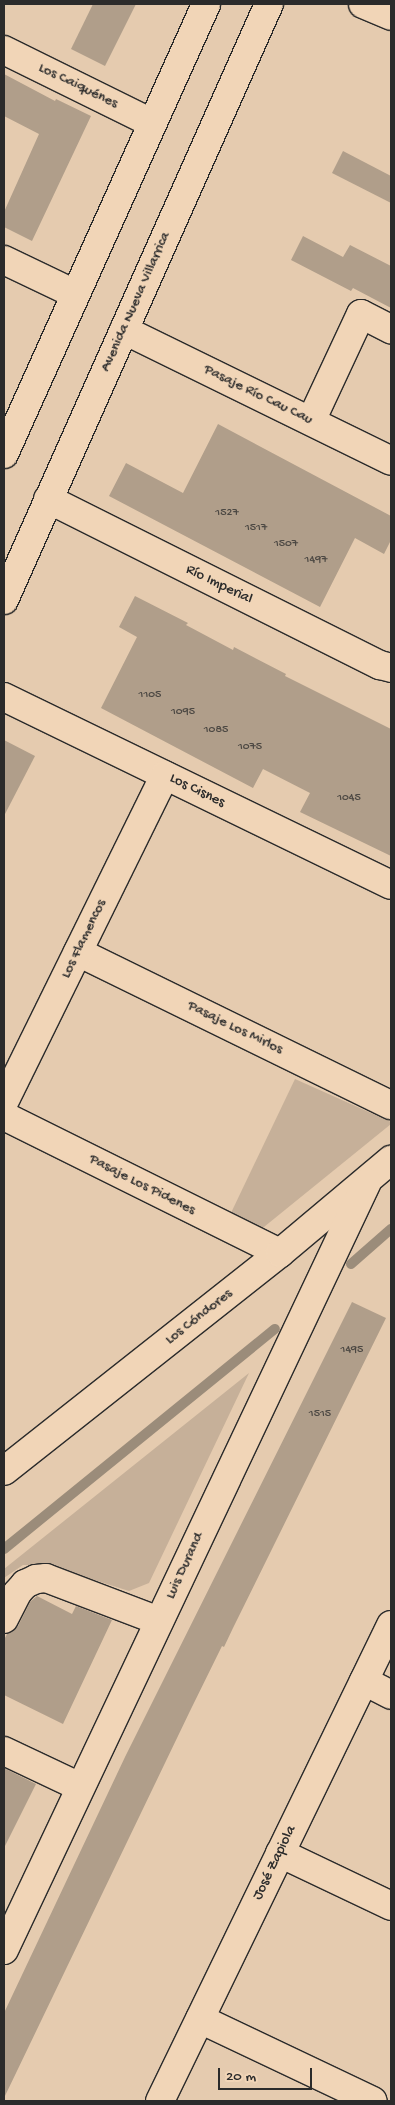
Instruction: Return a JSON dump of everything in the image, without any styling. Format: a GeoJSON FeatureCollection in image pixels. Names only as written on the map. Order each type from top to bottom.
{"type":"FeatureCollection","features":[{"type":"Feature","properties":{"kind":"street"},"geometry":{"type":"LineString","coordinates":[[4,454],[206,4]]}},
{"type":"Feature","properties":{"kind":"street","name":"Avenida Nueva Villarrica"},"geometry":{"type":"LineString","coordinates":[[4,600],[269,4]]}},
{"type":"Feature","properties":{"kind":"street"},"geometry":{"type":"LineString","coordinates":[[363,4],[391,16]]}},
{"type":"Feature","properties":{"kind":"street","name":"Los Caiquénes"},"geometry":{"type":"LineString","coordinates":[[4,50],[152,123]]}},
{"type":"Feature","properties":{"kind":"street"},"geometry":{"type":"LineString","coordinates":[[4,260],[75,294]]}},
{"type":"Feature","properties":{"kind":"street"},"geometry":{"type":"LineString","coordinates":[[310,420],[361,314],[391,329]]}},
{"type":"Feature","properties":{"kind":"street","name":"Pasaje Río Cau Cau"},"geometry":{"type":"LineString","coordinates":[[124,330],[391,461]]}},
{"type":"Feature","properties":{"kind":"street","name":"Río Imperial"},"geometry":{"type":"LineString","coordinates":[[48,499],[391,668]]}},
{"type":"Feature","properties":{"kind":"street","name":"Los Cisnes"},"geometry":{"type":"LineString","coordinates":[[4,697],[391,885]]}},
{"type":"Feature","properties":{"kind":"street","name":"Los Flamencos"},"geometry":{"type":"LineString","coordinates":[[4,1102],[165,776]]}},
{"type":"Feature","properties":{"kind":"street","name":"Pasaje Los Mirlos"},"geometry":{"type":"LineString","coordinates":[[78,952],[391,1105]]}},
{"type":"Feature","properties":{"kind":"street","name":"Pasaje Los Pidenes"},"geometry":{"type":"LineString","coordinates":[[4,1116],[280,1254]]}},
{"type":"Feature","properties":{"kind":"street","name":"Los Cóndores"},"geometry":{"type":"LineString","coordinates":[[4,1471],[280,1254],[391,1160]]}},
{"type":"Feature","properties":{"kind":"street","name":"Luis Durand"},"geometry":{"type":"LineString","coordinates":[[4,1948],[367,1182]]}},
{"type":"Feature","properties":{"kind":"street"},"geometry":{"type":"LineString","coordinates":[[4,1620],[17,1593],[25,1584],[36,1579],[46,1578],[159,1621]]}},
{"type":"Feature","properties":{"kind":"street","name":"José Zapiola"},"geometry":{"type":"LineString","coordinates":[[160,2101],[391,1625]]}},
{"type":"Feature","properties":{"kind":"street"},"geometry":{"type":"LineString","coordinates":[[364,1681],[391,1695]]}},
{"type":"Feature","properties":{"kind":"street"},"geometry":{"type":"LineString","coordinates":[[4,1751],[80,1787]]}},
{"type":"Feature","properties":{"kind":"street"},"geometry":{"type":"LineString","coordinates":[[280,1853],[391,1906]]}},
{"type":"Feature","properties":{"kind":"street"},"geometry":{"type":"LineString","coordinates":[[200,2019],[373,2101]]}},
{"type":"Feature","properties":{"kind":"shaded area"},"geometry":{"type":"Polygon","coordinates":[[[295,1079],[391,1122],[391,1124],[259,1231],[230,1215],[295,1079]]]}},
{"type":"Feature","properties":{"kind":"shaded area"},"geometry":{"type":"Polygon","coordinates":[[[249,1373],[149,1583],[129,1591],[47,1565],[23,1565],[4,1578],[4,1569],[249,1373]]]}},
{"type":"Feature","properties":{"kind":"building"},"geometry":{"type":"Polygon","coordinates":[[[93,4],[136,4],[105,66],[71,49],[93,4]]]}},
{"type":"Feature","properties":{"kind":"building"},"geometry":{"type":"Polygon","coordinates":[[[4,74],[55,101],[56,99],[91,116],[32,241],[4,227],[4,212],[39,134],[4,116],[4,74]]]}},
{"type":"Feature","properties":{"kind":"building"},"geometry":{"type":"Polygon","coordinates":[[[343,151],[391,176],[391,203],[332,173],[343,151]]]}},
{"type":"Feature","properties":{"kind":"building"},"geometry":{"type":"Polygon","coordinates":[[[303,236],[343,257],[350,245],[391,266],[391,308],[353,288],[351,291],[291,260],[303,236]]]}},
{"type":"Feature","properties":{"kind":"building"},"geometry":{"type":"Polygon","coordinates":[[[218,424],[391,516],[391,540],[384,554],[355,538],[320,607],[109,496],[126,463],[183,493],[218,424]]]}},
{"type":"Feature","properties":{"kind":"building"},"geometry":{"type":"Polygon","coordinates":[[[135,596],[188,623],[186,625],[233,650],[234,647],[286,674],[285,676],[391,729],[391,856],[300,812],[310,793],[263,769],[253,788],[101,708],[137,637],[119,627],[135,596]]]}},
{"type":"Feature","properties":{"kind":"building"},"geometry":{"type":"Polygon","coordinates":[[[4,740],[35,756],[4,816],[4,740]]]}},
{"type":"Feature","properties":{"kind":"building"},"geometry":{"type":"Polygon","coordinates":[[[352,1302],[386,1318],[224,1647],[222,1646],[190,1711],[4,2098],[4,2013],[125,1757],[352,1302]]]}},
{"type":"Feature","properties":{"kind":"building"},"geometry":{"type":"Polygon","coordinates":[[[37,1596],[72,1614],[76,1606],[112,1620],[63,1724],[4,1695],[4,1640],[7,1634],[18,1626],[30,1602],[37,1596]]]}},
{"type":"Feature","properties":{"kind":"building"},"geometry":{"type":"Polygon","coordinates":[[[4,1768],[36,1784],[4,1848],[4,1768]]]}},
{"type":"Feature","properties":{"kind":"waterway"},"geometry":{"type":"LineString","coordinates":[[351,1264],[391,1229]]}},
{"type":"Feature","properties":{"kind":"waterway"},"geometry":{"type":"LineString","coordinates":[[4,1549],[275,1329]]}}]}
